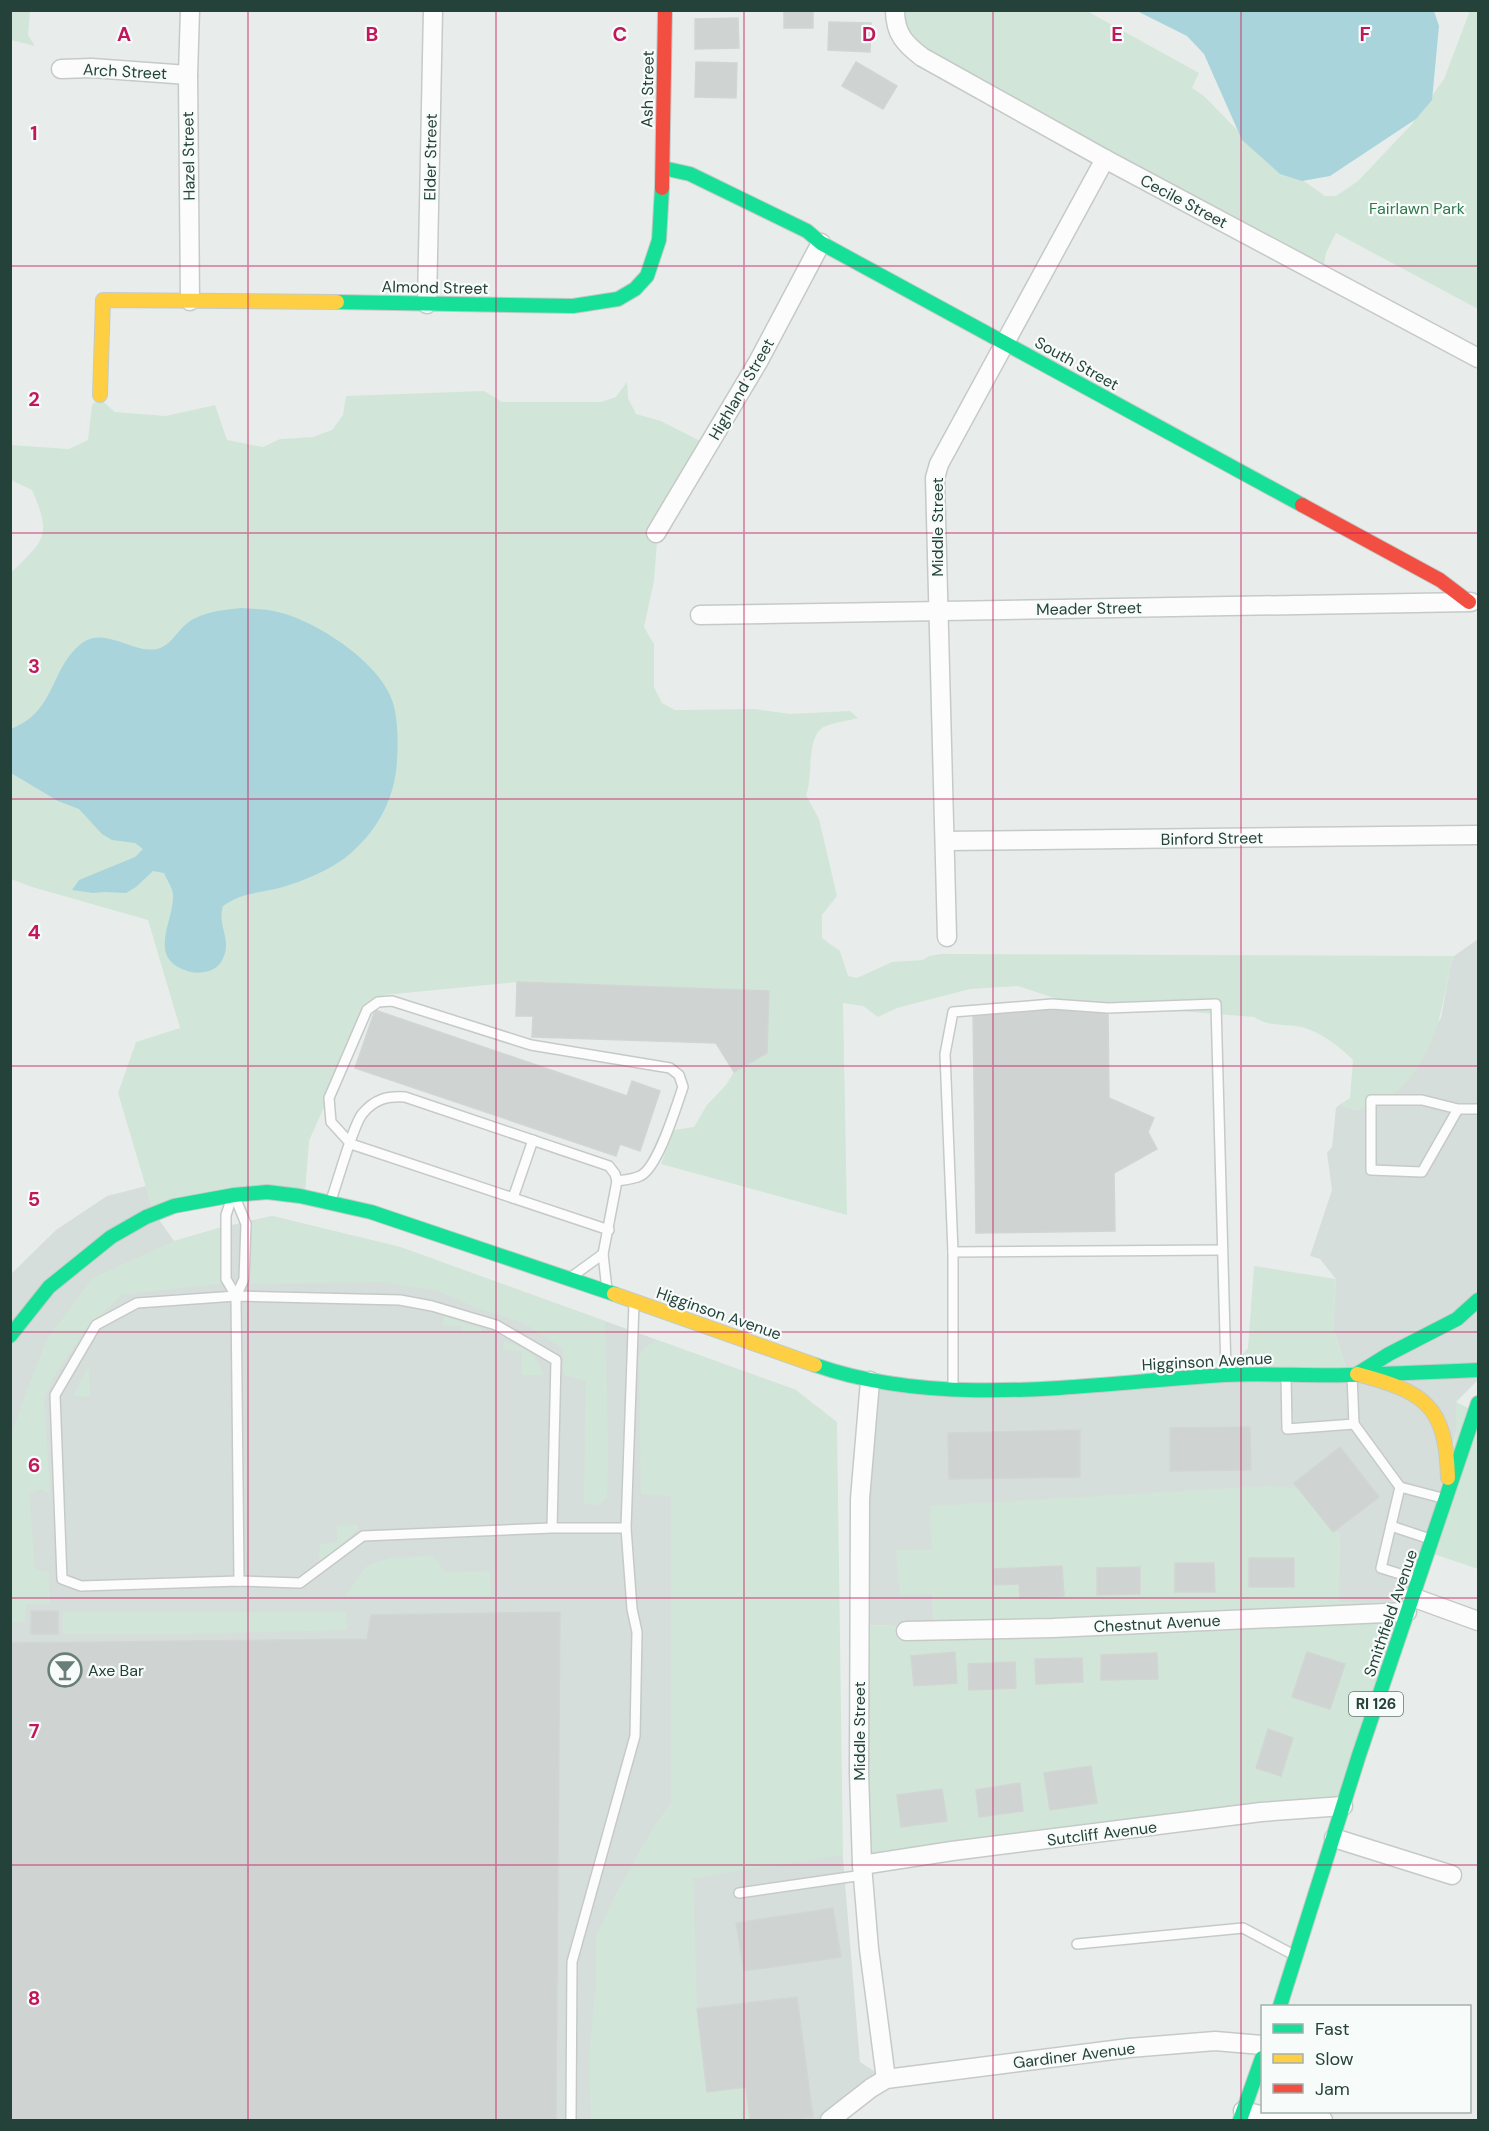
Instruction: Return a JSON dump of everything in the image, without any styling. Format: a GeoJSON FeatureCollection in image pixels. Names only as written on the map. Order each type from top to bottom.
{"type":"FeatureCollection","features":[{"type":"Feature","properties":{"kind":"street","name":"Hazel Street"},"geometry":{"type":"LineString","coordinates":[[189,10],[190,301]]}},
{"type":"Feature","properties":{"kind":"street","name":"Elder Street"},"geometry":{"type":"LineString","coordinates":[[427,304],[433,10]]}},
{"type":"Feature","properties":{"kind":"street","name":"Ash Street"},"geometry":{"type":"LineString","coordinates":[[663,168],[665,10]]}},
{"type":"Feature","properties":{"kind":"street","name":"Cecile Street"},"geometry":{"type":"LineString","coordinates":[[896,10],[898,34],[922,57],[1105,159],[1479,358]]}},
{"type":"Feature","properties":{"kind":"street","name":"Arch Street"},"geometry":{"type":"LineString","coordinates":[[61,69],[92,68],[188,75]]}},
{"type":"Feature","properties":{"kind":"street","name":"Middle Street"},"geometry":{"type":"LineString","coordinates":[[947,937],[935,477],[939,464],[1004,342],[1105,159]]}},
{"type":"Feature","properties":{"kind":"street","name":"Almond Street"},"geometry":{"type":"LineString","coordinates":[[100,395],[103,300],[573,306],[618,299],[641,283],[647,276],[655,258],[659,240],[663,168]]}},
{"type":"Feature","properties":{"kind":"street","name":"South Street"},"geometry":{"type":"LineString","coordinates":[[663,168],[690,174],[807,231],[821,243],[1440,580],[1474,602]]}},
{"type":"Feature","properties":{"kind":"street","name":"Highland Street"},"geometry":{"type":"LineString","coordinates":[[656,533],[758,362],[821,243]]}},
{"type":"Feature","properties":{"kind":"street","name":"Meader Street"},"geometry":{"type":"LineString","coordinates":[[700,615],[1474,602]]}},
{"type":"Feature","properties":{"kind":"street","name":"Binford Street"},"geometry":{"type":"LineString","coordinates":[[945,841],[1479,836]]}},
{"type":"Feature","properties":{"kind":"street","name":"Higginson Avenue"},"geometry":{"type":"LineString","coordinates":[[10,1336],[49,1287],[111,1237],[146,1217],[174,1206],[234,1195],[267,1192],[300,1196],[370,1212],[844,1375],[894,1385],[995,1390],[1061,1388],[1226,1375],[1479,1370]]}},
{"type":"Feature","properties":{"kind":"street"},"geometry":{"type":"LineString","coordinates":[[1355,1374],[1457,1319],[1479,1300]]}},
{"type":"Feature","properties":{"kind":"street"},"geometry":{"type":"LineString","coordinates":[[1355,1374],[1398,1386],[1422,1398],[1432,1407],[1443,1429],[1446,1445],[1447,1498]]}},
{"type":"Feature","properties":{"kind":"street","name":"Middle Street"},"geometry":{"type":"LineString","coordinates":[[870,1381],[860,1498],[858,1761],[869,1949],[886,2079]]}},
{"type":"Feature","properties":{"kind":"street","name":"Smithfield Avenue"},"geometry":{"type":"LineString","coordinates":[[1281,2005],[1343,1806],[1479,1403]]}},
{"type":"Feature","properties":{"kind":"street"},"geometry":{"type":"LineString","coordinates":[[1410,1605],[1479,1621]]}},
{"type":"Feature","properties":{"kind":"street","name":"Chestnut Avenue"},"geometry":{"type":"LineString","coordinates":[[906,1631],[1053,1628],[1410,1605]]}},
{"type":"Feature","properties":{"kind":"street","name":"Sutcliff Avenue"},"geometry":{"type":"LineString","coordinates":[[863,1870],[952,1851],[1262,1812],[1343,1806]]}},
{"type":"Feature","properties":{"kind":"street"},"geometry":{"type":"LineString","coordinates":[[1334,1838],[1452,1875]]}},
{"type":"Feature","properties":{"kind":"street","name":"Gardiner Avenue"},"geometry":{"type":"LineString","coordinates":[[886,2079],[1129,2048],[1215,2042],[1261,2045]]}},
{"type":"Feature","properties":{"kind":"street"},"geometry":{"type":"LineString","coordinates":[[1261,2063],[1241,2116],[1323,2121]]}},
{"type":"Feature","properties":{"kind":"street"},"geometry":{"type":"LineString","coordinates":[[830,2121],[871,2088],[886,2079]]}},
{"type":"Feature","properties":{"kind":"lane"},"geometry":{"type":"LineString","coordinates":[[609,1230],[351,1144],[331,1122],[329,1098],[367,1010],[378,1002],[392,1001],[531,1045],[670,1068],[679,1075],[683,1087],[660,1150],[650,1168],[641,1176],[617,1181]]}},
{"type":"Feature","properties":{"kind":"lane"},"geometry":{"type":"LineString","coordinates":[[953,1388],[953,1252],[945,1053],[952,1012],[1052,1004],[1108,1008],[1216,1004],[1226,1375]]}},
{"type":"Feature","properties":{"kind":"lane"},"geometry":{"type":"LineString","coordinates":[[330,1202],[361,1114],[375,1102],[389,1096],[405,1097],[609,1166],[617,1181],[603,1254],[607,1292]]}},
{"type":"Feature","properties":{"kind":"lane"},"geometry":{"type":"LineString","coordinates":[[1458,1109],[1422,1172],[1371,1170],[1371,1100],[1422,1100],[1458,1109],[1479,1109]]}},
{"type":"Feature","properties":{"kind":"lane"},"geometry":{"type":"LineString","coordinates":[[513,1198],[533,1140]]}},
{"type":"Feature","properties":{"kind":"lane"},"geometry":{"type":"LineString","coordinates":[[234,1195],[225,1215],[226,1279],[236,1296]]}},
{"type":"Feature","properties":{"kind":"lane"},"geometry":{"type":"LineString","coordinates":[[234,1195],[246,1224],[244,1279],[236,1296],[239,1581]]}},
{"type":"Feature","properties":{"kind":"lane"},"geometry":{"type":"LineString","coordinates":[[953,1252],[1222,1250]]}},
{"type":"Feature","properties":{"kind":"lane"},"geometry":{"type":"LineString","coordinates":[[568,1279],[603,1254]]}},
{"type":"Feature","properties":{"kind":"lane"},"geometry":{"type":"LineString","coordinates":[[552,1528],[556,1360],[496,1325],[432,1306],[400,1300],[236,1296],[137,1303],[96,1325],[55,1395],[62,1579],[81,1586],[239,1581],[300,1583],[363,1536],[552,1528],[626,1528]]}},
{"type":"Feature","properties":{"kind":"lane"},"geometry":{"type":"LineString","coordinates":[[571,2121],[572,1962],[635,1736],[637,1632],[632,1609],[626,1528],[634,1301]]}},
{"type":"Feature","properties":{"kind":"lane"},"geometry":{"type":"LineString","coordinates":[[1286,1374],[1287,1429],[1354,1424]]}},
{"type":"Feature","properties":{"kind":"lane"},"geometry":{"type":"LineString","coordinates":[[1355,1374],[1354,1424],[1400,1487],[1447,1498]]}},
{"type":"Feature","properties":{"kind":"lane"},"geometry":{"type":"LineString","coordinates":[[1400,1487],[1381,1568],[1418,1580]]}},
{"type":"Feature","properties":{"kind":"lane"},"geometry":{"type":"LineString","coordinates":[[1391,1526],[1432,1540]]}},
{"type":"Feature","properties":{"kind":"lane","name":"Sutcliff Avenue"},"geometry":{"type":"LineString","coordinates":[[739,1893],[863,1870]]}},
{"type":"Feature","properties":{"kind":"lane"},"geometry":{"type":"LineString","coordinates":[[1077,1944],[1244,1928],[1296,1957]]}},
{"type":"Feature","properties":{"kind":"shaded area"},"geometry":{"type":"Polygon","coordinates":[[[1478,939],[1478,1380],[1456,1402],[1456,1433],[1410,1601],[1342,1604],[1338,1602],[1340,1533],[932,1525],[933,1621],[925,1624],[861,1626],[870,1380],[977,1388],[1346,1368],[1333,1327],[1336,1279],[1320,1259],[1310,1256],[1332,1190],[1327,1153],[1332,1147],[1336,1108],[1339,1105],[1357,1110],[1376,1106],[1441,1018],[1454,956],[1478,939]]]}},
{"type":"Feature","properties":{"kind":"shaded area"},"geometry":{"type":"Polygon","coordinates":[[[146,1186],[153,1211],[174,1241],[272,1216],[400,1247],[796,1390],[842,1847],[860,2062],[886,2079],[821,2120],[11,2120],[10,1275],[56,1230],[107,1196],[146,1186]]]}},
{"type":"Feature","properties":{"kind":"green space"},"geometry":{"type":"Polygon","coordinates":[[[11,10],[30,11],[28,35],[35,46],[11,40],[11,10]]]}},
{"type":"Feature","properties":{"kind":"green space","name":"Fairlawn Park"},"geometry":{"type":"Polygon","coordinates":[[[898,11],[1087,11],[1199,73],[1192,88],[1204,96],[1248,141],[1325,196],[1336,196],[1358,181],[1412,124],[1444,79],[1468,11],[1478,11],[1478,309],[1336,233],[1326,253],[1324,265],[1317,264],[1118,158],[901,35],[898,11]]]}},
{"type":"Feature","properties":{"kind":"green space"},"geometry":{"type":"Polygon","coordinates":[[[627,382],[628,398],[636,414],[661,421],[706,444],[658,530],[654,581],[644,627],[654,644],[654,687],[662,703],[675,710],[755,709],[790,714],[850,711],[858,718],[819,730],[813,746],[806,795],[819,819],[837,896],[822,915],[822,938],[840,951],[848,976],[857,978],[892,962],[923,960],[929,956],[941,954],[1454,956],[1438,1024],[1423,1059],[1411,1076],[1397,1091],[1379,1104],[1357,1110],[1339,1105],[1350,1098],[1353,1060],[1348,1055],[1316,1032],[1301,1027],[1271,1024],[1254,1017],[1066,1002],[1018,986],[970,989],[897,1008],[878,1017],[863,1006],[843,1003],[847,1215],[661,1164],[674,1130],[694,1127],[707,1105],[726,1085],[734,1072],[767,1053],[769,991],[517,982],[384,995],[367,1010],[309,1141],[305,1193],[153,1211],[118,1093],[136,1042],[180,1028],[148,920],[11,879],[11,573],[38,544],[43,528],[42,518],[32,490],[11,480],[10,445],[69,449],[88,440],[92,405],[99,398],[115,412],[166,416],[215,405],[227,440],[263,447],[280,439],[313,437],[332,430],[343,415],[346,396],[484,391],[502,402],[601,402],[616,397],[627,382]]]}},
{"type":"Feature","properties":{"kind":"green space"},"geometry":{"type":"Polygon","coordinates":[[[272,1216],[400,1247],[605,1321],[607,1498],[598,1505],[584,1503],[586,1381],[564,1375],[563,1349],[524,1323],[477,1308],[438,1291],[382,1282],[252,1284],[244,1279],[246,1224],[272,1216]]]}},
{"type":"Feature","properties":{"kind":"green space"},"geometry":{"type":"Polygon","coordinates":[[[219,1228],[225,1232],[226,1279],[219,1284],[122,1294],[84,1331],[55,1375],[44,1398],[50,1494],[41,1489],[29,1494],[35,1570],[49,1572],[50,1604],[26,1604],[25,1622],[11,1622],[10,1437],[46,1341],[93,1278],[174,1241],[219,1228]]]}},
{"type":"Feature","properties":{"kind":"green space"},"geometry":{"type":"Polygon","coordinates":[[[1254,1266],[1336,1279],[1333,1327],[1346,1368],[1226,1375],[1248,1348],[1254,1266]]]}},
{"type":"Feature","properties":{"kind":"green space"},"geometry":{"type":"Polygon","coordinates":[[[444,1316],[482,1329],[481,1332],[462,1333],[461,1326],[443,1325],[444,1316]]]}},
{"type":"Feature","properties":{"kind":"green space"},"geometry":{"type":"Polygon","coordinates":[[[657,1340],[796,1390],[837,1422],[843,1855],[693,1878],[697,2009],[707,2092],[746,2087],[750,2120],[591,2120],[589,2056],[596,1984],[596,1937],[616,1894],[654,1826],[671,1804],[671,1496],[641,1494],[639,1356],[646,1347],[657,1340]]]}},
{"type":"Feature","properties":{"kind":"green space"},"geometry":{"type":"Polygon","coordinates":[[[504,1341],[529,1352],[537,1361],[543,1375],[522,1375],[522,1351],[503,1349],[504,1341]]]}},
{"type":"Feature","properties":{"kind":"green space"},"geometry":{"type":"Polygon","coordinates":[[[89,1366],[90,1397],[73,1396],[89,1366]]]}},
{"type":"Feature","properties":{"kind":"green space"},"geometry":{"type":"Polygon","coordinates":[[[1456,1402],[1478,1413],[1478,1569],[1431,1553],[1456,1433],[1456,1402]]]}},
{"type":"Feature","properties":{"kind":"green space"},"geometry":{"type":"Polygon","coordinates":[[[1269,1486],[1299,1489],[1333,1532],[1340,1533],[1339,1602],[1410,1603],[1343,1806],[862,1865],[861,1626],[925,1624],[933,1621],[933,1594],[900,1595],[896,1550],[932,1550],[930,1506],[1269,1486]]]}},
{"type":"Feature","properties":{"kind":"green space"},"geometry":{"type":"Polygon","coordinates":[[[357,1525],[358,1529],[324,1560],[319,1560],[320,1544],[337,1542],[337,1526],[357,1525]]]}},
{"type":"Feature","properties":{"kind":"green space"},"geometry":{"type":"Polygon","coordinates":[[[433,1556],[445,1572],[490,1571],[491,1596],[345,1596],[367,1566],[390,1558],[433,1556]]]}},
{"type":"Feature","properties":{"kind":"green space"},"geometry":{"type":"Polygon","coordinates":[[[63,1612],[346,1612],[347,1630],[63,1634],[63,1612]]]}},
{"type":"Feature","properties":{"kind":"water"},"geometry":{"type":"Polygon","coordinates":[[[1137,11],[1434,11],[1439,26],[1432,100],[1416,119],[1330,176],[1302,181],[1280,174],[1242,140],[1204,54],[1187,36],[1137,11]]]}},
{"type":"Feature","properties":{"kind":"water"},"geometry":{"type":"Polygon","coordinates":[[[241,608],[273,611],[294,617],[331,636],[366,663],[380,678],[390,694],[395,711],[398,742],[396,774],[389,799],[378,822],[362,843],[344,859],[299,882],[243,896],[223,906],[222,919],[226,949],[223,959],[217,967],[201,973],[182,969],[172,963],[167,955],[165,945],[173,894],[164,873],[153,871],[126,893],[93,893],[72,890],[79,880],[135,857],[143,849],[135,843],[112,840],[102,834],[79,809],[58,801],[11,773],[11,729],[37,712],[63,665],[82,643],[100,637],[138,648],[157,649],[166,645],[185,625],[197,617],[212,612],[241,608]]]}},
{"type":"Feature","properties":{"kind":"building"},"geometry":{"type":"Polygon","coordinates":[[[784,10],[813,10],[813,28],[784,28],[784,10]]]}},
{"type":"Feature","properties":{"kind":"building"},"geometry":{"type":"Polygon","coordinates":[[[738,18],[739,48],[695,49],[695,19],[738,18]]]}},
{"type":"Feature","properties":{"kind":"building"},"geometry":{"type":"Polygon","coordinates":[[[829,22],[871,23],[870,52],[828,50],[829,22]]]}},
{"type":"Feature","properties":{"kind":"building"},"geometry":{"type":"Polygon","coordinates":[[[696,62],[737,63],[736,98],[695,97],[696,62]]]}},
{"type":"Feature","properties":{"kind":"building"},"geometry":{"type":"Polygon","coordinates":[[[856,62],[897,86],[883,109],[842,86],[856,62]]]}},
{"type":"Feature","properties":{"kind":"building"},"geometry":{"type":"Polygon","coordinates":[[[517,982],[769,991],[767,1053],[734,1072],[716,1043],[532,1037],[533,1016],[516,1016],[517,982]]]}},
{"type":"Feature","properties":{"kind":"building"},"geometry":{"type":"Polygon","coordinates":[[[1108,1008],[1109,1098],[1154,1118],[1148,1132],[1157,1149],[1114,1173],[1115,1231],[976,1233],[973,1010],[1108,1008]]]}},
{"type":"Feature","properties":{"kind":"building"},"geometry":{"type":"Polygon","coordinates":[[[375,1010],[627,1096],[632,1081],[660,1091],[640,1151],[620,1144],[616,1156],[355,1068],[375,1010]]]}},
{"type":"Feature","properties":{"kind":"building"},"geometry":{"type":"Polygon","coordinates":[[[1250,1427],[1251,1470],[1170,1471],[1170,1428],[1250,1427]]]}},
{"type":"Feature","properties":{"kind":"building"},"geometry":{"type":"Polygon","coordinates":[[[1080,1430],[1080,1477],[949,1479],[948,1433],[1080,1430]]]}},
{"type":"Feature","properties":{"kind":"building"},"geometry":{"type":"Polygon","coordinates":[[[1340,1447],[1379,1497],[1333,1532],[1294,1483],[1340,1447]]]}},
{"type":"Feature","properties":{"kind":"building"},"geometry":{"type":"Polygon","coordinates":[[[1249,1558],[1294,1558],[1294,1587],[1249,1587],[1249,1558]]]}},
{"type":"Feature","properties":{"kind":"building"},"geometry":{"type":"Polygon","coordinates":[[[1175,1563],[1214,1563],[1215,1592],[1175,1592],[1175,1563]]]}},
{"type":"Feature","properties":{"kind":"building"},"geometry":{"type":"Polygon","coordinates":[[[1062,1566],[1064,1596],[1020,1598],[1019,1584],[994,1585],[994,1569],[1062,1566]]]}},
{"type":"Feature","properties":{"kind":"building"},"geometry":{"type":"Polygon","coordinates":[[[1140,1567],[1140,1594],[1097,1595],[1097,1568],[1140,1567]]]}},
{"type":"Feature","properties":{"kind":"building"},"geometry":{"type":"Polygon","coordinates":[[[31,1611],[58,1611],[58,1634],[31,1634],[31,1611]]]}},
{"type":"Feature","properties":{"kind":"building"},"geometry":{"type":"Polygon","coordinates":[[[560,1612],[556,2120],[10,2120],[10,1643],[367,1639],[371,1615],[560,1612]]]}},
{"type":"Feature","properties":{"kind":"building"},"geometry":{"type":"Polygon","coordinates":[[[955,1652],[957,1683],[914,1686],[911,1656],[955,1652]]]}},
{"type":"Feature","properties":{"kind":"building"},"geometry":{"type":"Polygon","coordinates":[[[1307,1652],[1345,1664],[1330,1709],[1292,1697],[1307,1652]]]}},
{"type":"Feature","properties":{"kind":"building"},"geometry":{"type":"Polygon","coordinates":[[[1157,1653],[1158,1679],[1101,1680],[1101,1655],[1157,1653]]]}},
{"type":"Feature","properties":{"kind":"building"},"geometry":{"type":"Polygon","coordinates":[[[1082,1658],[1083,1682],[1036,1684],[1035,1659],[1082,1658]]]}},
{"type":"Feature","properties":{"kind":"building"},"geometry":{"type":"Polygon","coordinates":[[[1015,1662],[1016,1688],[969,1690],[968,1664],[1015,1662]]]}},
{"type":"Feature","properties":{"kind":"building"},"geometry":{"type":"Polygon","coordinates":[[[1268,1729],[1293,1738],[1281,1776],[1256,1768],[1268,1729]]]}},
{"type":"Feature","properties":{"kind":"building"},"geometry":{"type":"Polygon","coordinates":[[[1091,1766],[1097,1803],[1050,1810],[1044,1773],[1091,1766]]]}},
{"type":"Feature","properties":{"kind":"building"},"geometry":{"type":"Polygon","coordinates":[[[1020,1783],[1023,1811],[979,1817],[976,1790],[1020,1783]]]}},
{"type":"Feature","properties":{"kind":"building"},"geometry":{"type":"Polygon","coordinates":[[[942,1789],[947,1821],[901,1827],[897,1795],[942,1789]]]}},
{"type":"Feature","properties":{"kind":"building"},"geometry":{"type":"Polygon","coordinates":[[[833,1908],[841,1957],[744,1971],[736,1923],[833,1908]]]}},
{"type":"Feature","properties":{"kind":"building"},"geometry":{"type":"Polygon","coordinates":[[[797,1997],[813,2117],[750,2120],[746,2087],[707,2092],[697,2009],[797,1997]]]}},
{"type":"Feature","properties":{"kind":"traffic: fast"},"geometry":{"type":"LineString","coordinates":[[663,168],[690,174],[807,231],[821,243],[1302,505]]}},
{"type":"Feature","properties":{"kind":"traffic: fast"},"geometry":{"type":"LineString","coordinates":[[337,302],[573,306],[618,299],[635,289],[647,276],[659,240],[662,188]]}},
{"type":"Feature","properties":{"kind":"traffic: fast"},"geometry":{"type":"LineString","coordinates":[[10,1336],[49,1287],[111,1237],[146,1217],[174,1206],[234,1195],[267,1192],[300,1196],[371,1212],[614,1294]]}},
{"type":"Feature","properties":{"kind":"traffic: fast"},"geometry":{"type":"LineString","coordinates":[[1357,1374],[1389,1354],[1457,1319],[1478,1300]]}},
{"type":"Feature","properties":{"kind":"traffic: fast"},"geometry":{"type":"LineString","coordinates":[[815,1365],[864,1379],[914,1387],[966,1390],[1070,1387],[1224,1375],[1347,1375],[1478,1370]]}},
{"type":"Feature","properties":{"kind":"traffic: fast"},"geometry":{"type":"LineString","coordinates":[[1280,2005],[1359,1755],[1478,1403]]}},
{"type":"Feature","properties":{"kind":"traffic: fast"},"geometry":{"type":"LineString","coordinates":[[1240,2120],[1261,2061]]}},
{"type":"Feature","properties":{"kind":"traffic: slow"},"geometry":{"type":"LineString","coordinates":[[100,395],[103,300],[337,302]]}},
{"type":"Feature","properties":{"kind":"traffic: slow"},"geometry":{"type":"LineString","coordinates":[[614,1294],[815,1365]]}},
{"type":"Feature","properties":{"kind":"traffic: slow"},"geometry":{"type":"LineString","coordinates":[[1357,1374],[1399,1387],[1415,1395],[1427,1405],[1436,1417],[1442,1433],[1448,1478]]}},
{"type":"Feature","properties":{"kind":"traffic: jam"},"geometry":{"type":"LineString","coordinates":[[662,188],[665,10]]}},
{"type":"Feature","properties":{"kind":"traffic: jam"},"geometry":{"type":"LineString","coordinates":[[1302,505],[1440,580],[1469,602]]}},
{"type":"Feature","properties":{"kind":"place","name":"Axe Bar"},"geometry":{"type":"Point","coordinates":[65,1670]}}]}
